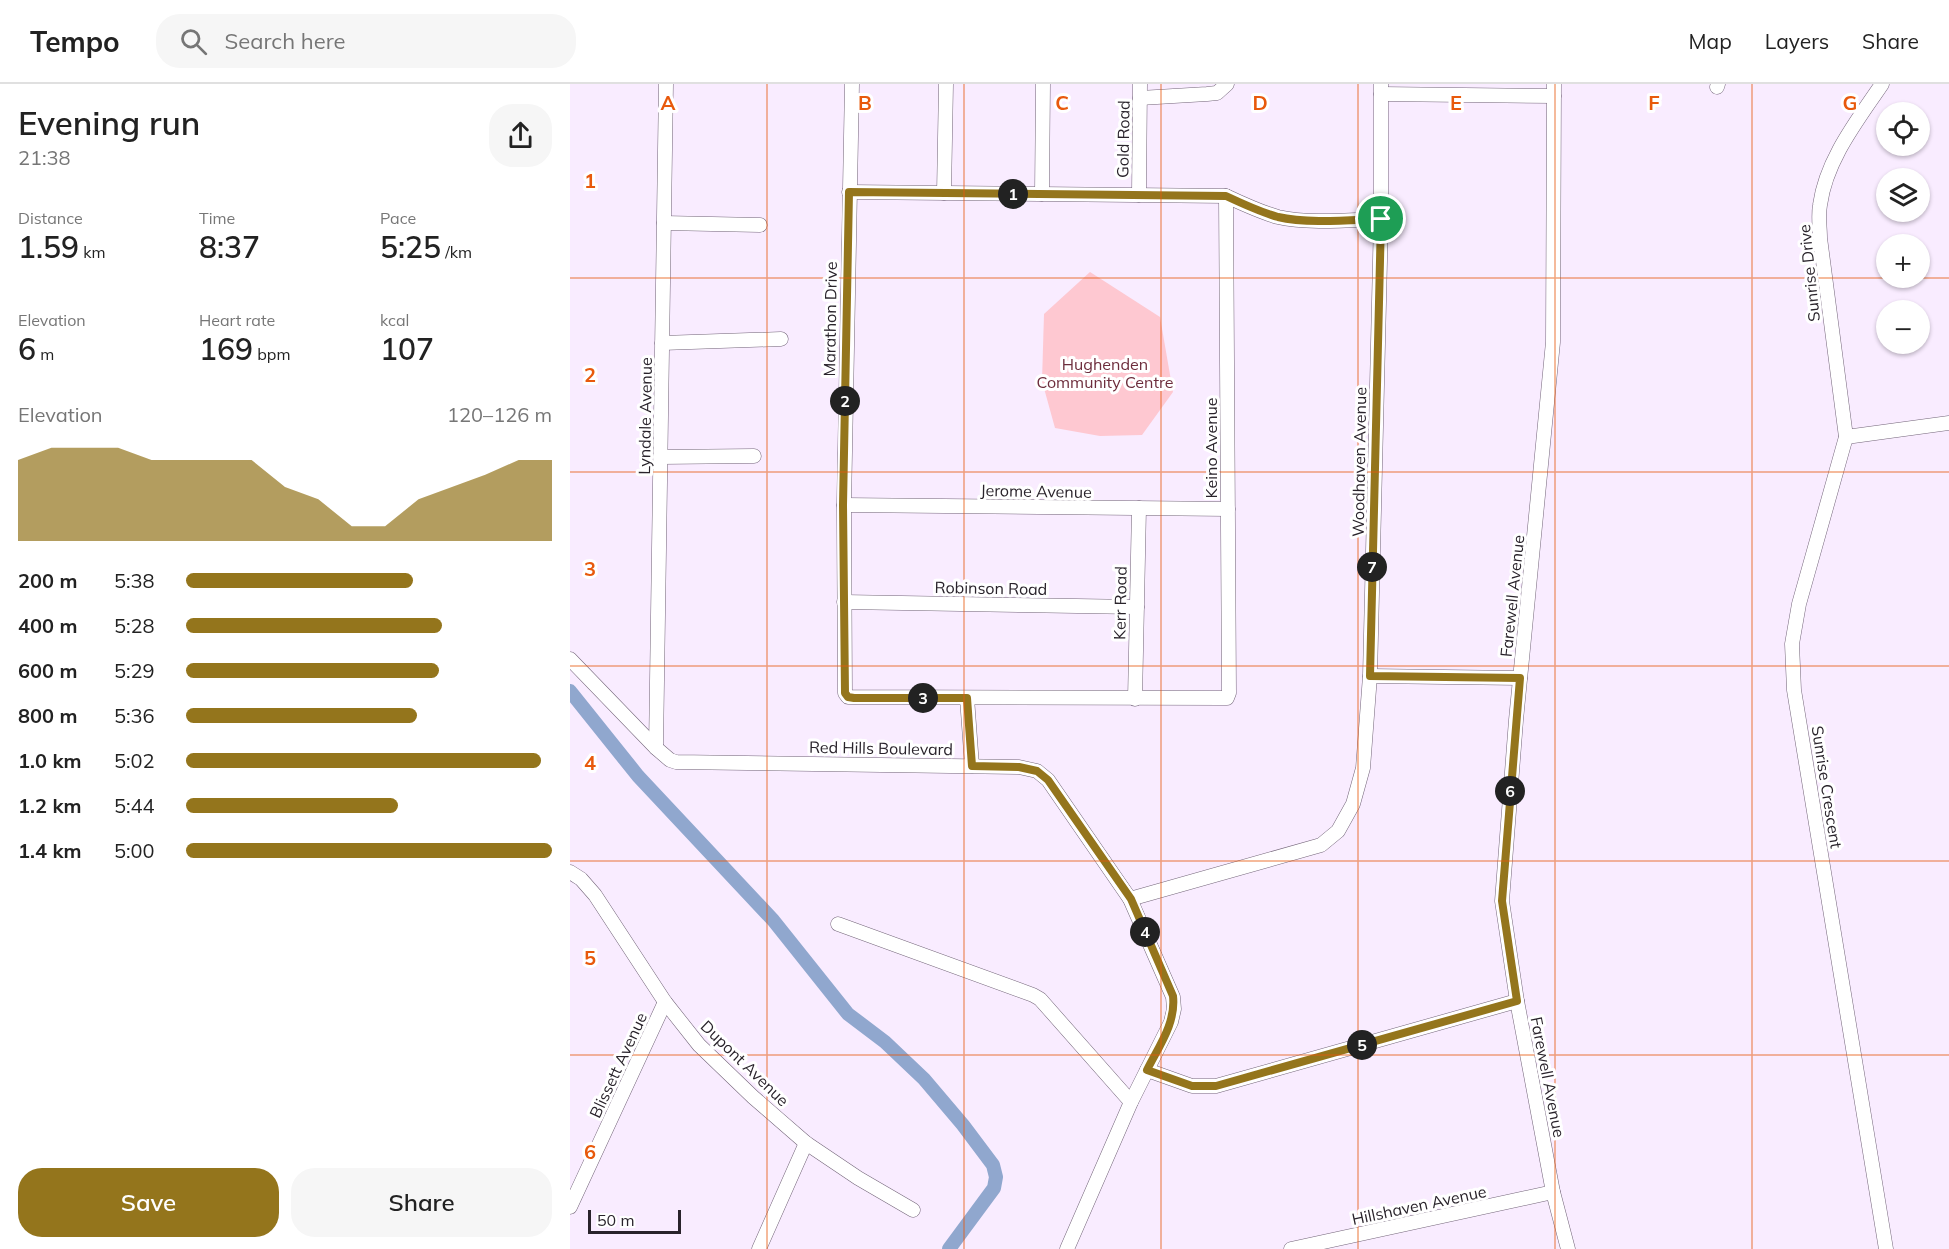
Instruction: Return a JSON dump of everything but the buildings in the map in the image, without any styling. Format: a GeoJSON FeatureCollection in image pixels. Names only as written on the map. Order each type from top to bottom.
{"type":"FeatureCollection","features":[{"type":"Feature","properties":{"kind":"street","name":"Lyndale Avenue"},"geometry":{"type":"LineString","coordinates":[[656,748],[666,84]]}},
{"type":"Feature","properties":{"kind":"street","name":"Marathon Drive"},"geometry":{"type":"LineString","coordinates":[[848,697],[845,693],[843,505],[852,84]]}},
{"type":"Feature","properties":{"kind":"street"},"geometry":{"type":"LineString","coordinates":[[944,193],[946,84]]}},
{"type":"Feature","properties":{"kind":"street"},"geometry":{"type":"LineString","coordinates":[[1042,194],[1043,84]]}},
{"type":"Feature","properties":{"kind":"street"},"geometry":{"type":"LineString","coordinates":[[1140,91],[1207,94],[1217,93],[1227,84]]}},
{"type":"Feature","properties":{"kind":"street","name":"Sunrise Drive"},"geometry":{"type":"LineString","coordinates":[[1846,438],[1820,238],[1820,206],[1828,173],[1846,138],[1882,84]]}},
{"type":"Feature","properties":{"kind":"street"},"geometry":{"type":"LineString","coordinates":[[1381,89],[1554,90]]}},
{"type":"Feature","properties":{"kind":"street","name":"Woodhaven Avenue"},"geometry":{"type":"LineString","coordinates":[[1131,899],[1321,846],[1338,831],[1353,804],[1364,768],[1370,676],[1381,219],[1381,89]]}},
{"type":"Feature","properties":{"kind":"street","name":"Farewell Avenue"},"geometry":{"type":"LineString","coordinates":[[1554,90],[1553,342],[1520,678],[1502,901],[1517,1001],[1553,1192],[1568,1249]]}},
{"type":"Feature","properties":{"kind":"street","name":"Gold Road"},"geometry":{"type":"LineString","coordinates":[[1139,195],[1140,91]]}},
{"type":"Feature","properties":{"kind":"street"},"geometry":{"type":"LineString","coordinates":[[849,192],[1226,196],[1281,218],[1381,219]]}},
{"type":"Feature","properties":{"kind":"street","name":"Keino Avenue"},"geometry":{"type":"LineString","coordinates":[[848,697],[1227,698],[1229,693],[1226,196]]}},
{"type":"Feature","properties":{"kind":"street"},"geometry":{"type":"LineString","coordinates":[[664,223],[760,225]]}},
{"type":"Feature","properties":{"kind":"street"},"geometry":{"type":"LineString","coordinates":[[662,343],[781,339]]}},
{"type":"Feature","properties":{"kind":"street"},"geometry":{"type":"LineString","coordinates":[[1846,438],[1949,423]]}},
{"type":"Feature","properties":{"kind":"street","name":"Sunrise Crescent"},"geometry":{"type":"LineString","coordinates":[[1846,438],[1799,604],[1792,644],[1794,690],[1886,1249]]}},
{"type":"Feature","properties":{"kind":"street"},"geometry":{"type":"LineString","coordinates":[[660,457],[754,456]]}},
{"type":"Feature","properties":{"kind":"street","name":"Jerome Avenue"},"geometry":{"type":"LineString","coordinates":[[843,505],[1228,509]]}},
{"type":"Feature","properties":{"kind":"street","name":"Kerr Road"},"geometry":{"type":"LineString","coordinates":[[1135,699],[1139,508]]}},
{"type":"Feature","properties":{"kind":"street","name":"Robinson Road"},"geometry":{"type":"LineString","coordinates":[[844,602],[1137,607]]}},
{"type":"Feature","properties":{"kind":"street","name":"Red Hills Boulevard"},"geometry":{"type":"LineString","coordinates":[[570,659],[656,748],[670,760],[676,762],[1019,767],[1037,771],[1048,780],[1131,899],[1173,996],[1174,1009],[1172,1022],[1131,1102],[1067,1249]]}},
{"type":"Feature","properties":{"kind":"street"},"geometry":{"type":"LineString","coordinates":[[1370,676],[1520,678]]}},
{"type":"Feature","properties":{"kind":"street"},"geometry":{"type":"LineString","coordinates":[[967,698],[972,766]]}},
{"type":"Feature","properties":{"kind":"street","name":"Dupont Avenue"},"geometry":{"type":"LineString","coordinates":[[570,872],[581,879],[595,895],[665,1002],[699,1045],[753,1097],[806,1143],[858,1178],[913,1210]]}},
{"type":"Feature","properties":{"kind":"street"},"geometry":{"type":"LineString","coordinates":[[838,924],[1040,999],[1131,1102]]}},
{"type":"Feature","properties":{"kind":"street"},"geometry":{"type":"LineString","coordinates":[[1147,1070],[1192,1086],[1216,1086],[1517,1001]]}},
{"type":"Feature","properties":{"kind":"street","name":"Blissett Avenue"},"geometry":{"type":"LineString","coordinates":[[570,1208],[665,1002]]}},
{"type":"Feature","properties":{"kind":"street"},"geometry":{"type":"LineString","coordinates":[[759,1249],[806,1143]]}},
{"type":"Feature","properties":{"kind":"street","name":"Hillshaven Avenue"},"geometry":{"type":"LineString","coordinates":[[1291,1249],[1553,1192]]}},
{"type":"Feature","properties":{"kind":"green space","name":"Hughenden Community Centre"},"geometry":{"type":"Polygon","coordinates":[[[1090,272],[1160,317],[1173,392],[1142,435],[1100,436],[1055,428],[1042,381],[1044,314],[1090,272]]]}},
{"type":"Feature","properties":{"kind":"waterway"},"geometry":{"type":"LineString","coordinates":[[570,691],[638,776],[773,920],[848,1014],[885,1042],[924,1079],[993,1165],[996,1177],[994,1188],[949,1249]]}},
{"type":"Feature","properties":{"kind":"route"},"geometry":{"type":"LineString","coordinates":[[849,192],[1226,196],[1281,218],[1381,219],[1370,676],[1520,678],[1502,901],[1517,1001],[1216,1086],[1192,1086],[1147,1070],[1172,1022],[1173,996],[1131,899],[1048,780],[1037,771],[1019,767],[972,766],[967,698],[854,698],[848,697],[845,693],[843,505],[849,192]]}}]}
